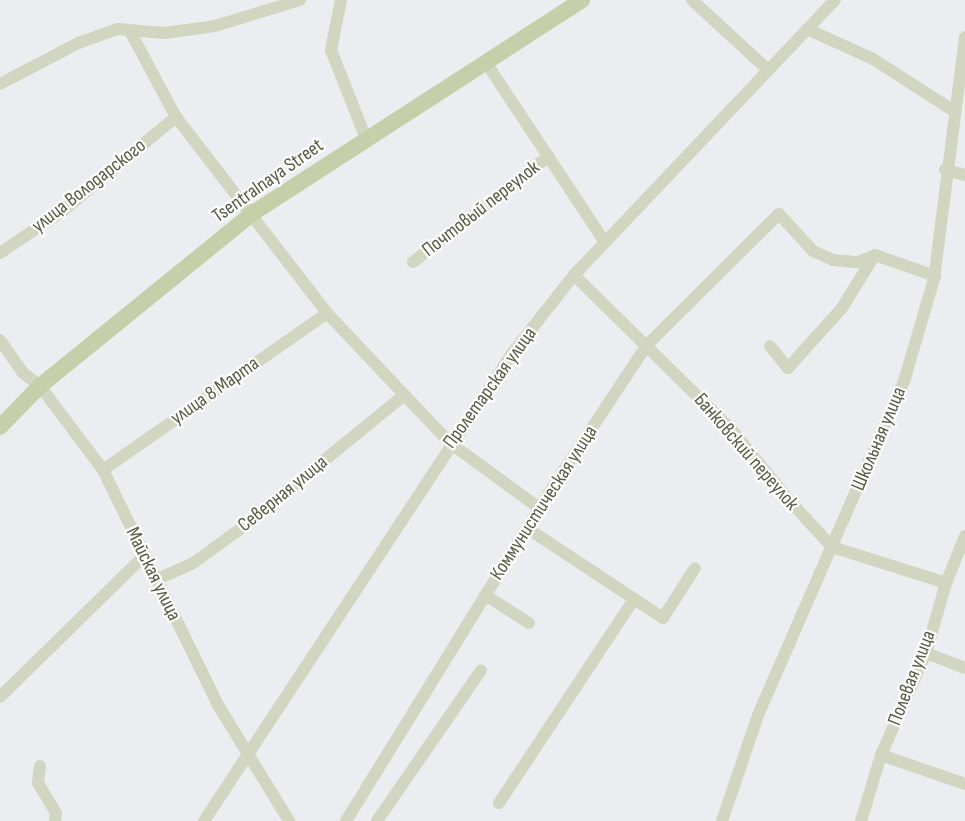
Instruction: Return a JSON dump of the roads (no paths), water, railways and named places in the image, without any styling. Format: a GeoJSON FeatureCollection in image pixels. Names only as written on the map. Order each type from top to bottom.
{"type":"FeatureCollection","features":[{"type":"Feature","properties":{"kind":"main road","name":"Tsentralnaya Street"},"geometry":{"type":"LineString","coordinates":[[0,427],[40,386],[253,213],[582,0]]}},
{"type":"Feature","properties":{"kind":"street"},"geometry":{"type":"LineString","coordinates":[[0,84],[78,43],[118,29],[131,33],[164,33],[215,26],[300,0]]}},
{"type":"Feature","properties":{"kind":"street"},"geometry":{"type":"LineString","coordinates":[[341,0],[331,50],[366,139]]}},
{"type":"Feature","properties":{"kind":"street"},"geometry":{"type":"LineString","coordinates":[[692,0],[768,70]]}},
{"type":"Feature","properties":{"kind":"street","name":"Пролетарская улица"},"geometry":{"type":"LineString","coordinates":[[204,821],[248,759],[450,443],[574,275],[835,0]]}},
{"type":"Feature","properties":{"kind":"street"},"geometry":{"type":"LineString","coordinates":[[807,29],[873,59],[954,111]]}},
{"type":"Feature","properties":{"kind":"street"},"geometry":{"type":"LineString","coordinates":[[131,33],[176,117],[253,213],[327,313],[403,396],[450,443],[539,508]]}},
{"type":"Feature","properties":{"kind":"street","name":"Школьная улица"},"geometry":{"type":"LineString","coordinates":[[722,821],[758,714],[905,378],[935,276],[945,170],[965,38]]}},
{"type":"Feature","properties":{"kind":"street"},"geometry":{"type":"LineString","coordinates":[[485,61],[605,242]]}},
{"type":"Feature","properties":{"kind":"street","name":"улица Володарского"},"geometry":{"type":"LineString","coordinates":[[0,253],[64,210],[176,117]]}},
{"type":"Feature","properties":{"kind":"street","name":"Почтовый переулок"},"geometry":{"type":"LineString","coordinates":[[413,262],[549,156]]}},
{"type":"Feature","properties":{"kind":"street"},"geometry":{"type":"LineString","coordinates":[[945,170],[965,175]]}},
{"type":"Feature","properties":{"kind":"street","name":"Коммунистическая улица"},"geometry":{"type":"LineString","coordinates":[[346,821],[539,508],[647,345],[778,214],[813,251],[833,260],[858,262],[875,255]]}},
{"type":"Feature","properties":{"kind":"street"},"geometry":{"type":"LineString","coordinates":[[770,346],[788,368],[842,308],[875,255],[935,276]]}},
{"type":"Feature","properties":{"kind":"street","name":"Банковский переулок"},"geometry":{"type":"LineString","coordinates":[[574,275],[732,430],[832,547]]}},
{"type":"Feature","properties":{"kind":"street","name":"улица 8 Марта"},"geometry":{"type":"LineString","coordinates":[[103,470],[327,313]]}},
{"type":"Feature","properties":{"kind":"street","name":"Майская улица"},"geometry":{"type":"LineString","coordinates":[[0,340],[22,372],[40,386],[103,470],[143,557],[248,759],[289,821]]}},
{"type":"Feature","properties":{"kind":"street","name":"Северная улица"},"geometry":{"type":"LineString","coordinates":[[155,580],[192,564],[240,529],[403,396]]}},
{"type":"Feature","properties":{"kind":"street"},"geometry":{"type":"LineString","coordinates":[[527,528],[663,618],[695,568]]}},
{"type":"Feature","properties":{"kind":"street","name":"Полевая улица"},"geometry":{"type":"LineString","coordinates":[[861,821],[881,755],[927,653],[946,583],[962,552],[965,536]]}},
{"type":"Feature","properties":{"kind":"street"},"geometry":{"type":"LineString","coordinates":[[832,547],[946,583]]}},
{"type":"Feature","properties":{"kind":"street"},"geometry":{"type":"LineString","coordinates":[[0,697],[143,557]]}},
{"type":"Feature","properties":{"kind":"street"},"geometry":{"type":"LineString","coordinates":[[485,595],[529,623]]}},
{"type":"Feature","properties":{"kind":"street"},"geometry":{"type":"LineString","coordinates":[[499,802],[634,599]]}},
{"type":"Feature","properties":{"kind":"street"},"geometry":{"type":"LineString","coordinates":[[927,653],[965,668]]}},
{"type":"Feature","properties":{"kind":"street"},"geometry":{"type":"LineString","coordinates":[[376,821],[481,670]]}},
{"type":"Feature","properties":{"kind":"street"},"geometry":{"type":"LineString","coordinates":[[881,755],[965,784]]}},
{"type":"Feature","properties":{"kind":"street"},"geometry":{"type":"LineString","coordinates":[[40,766],[38,783],[56,813],[55,821]]}}]}
